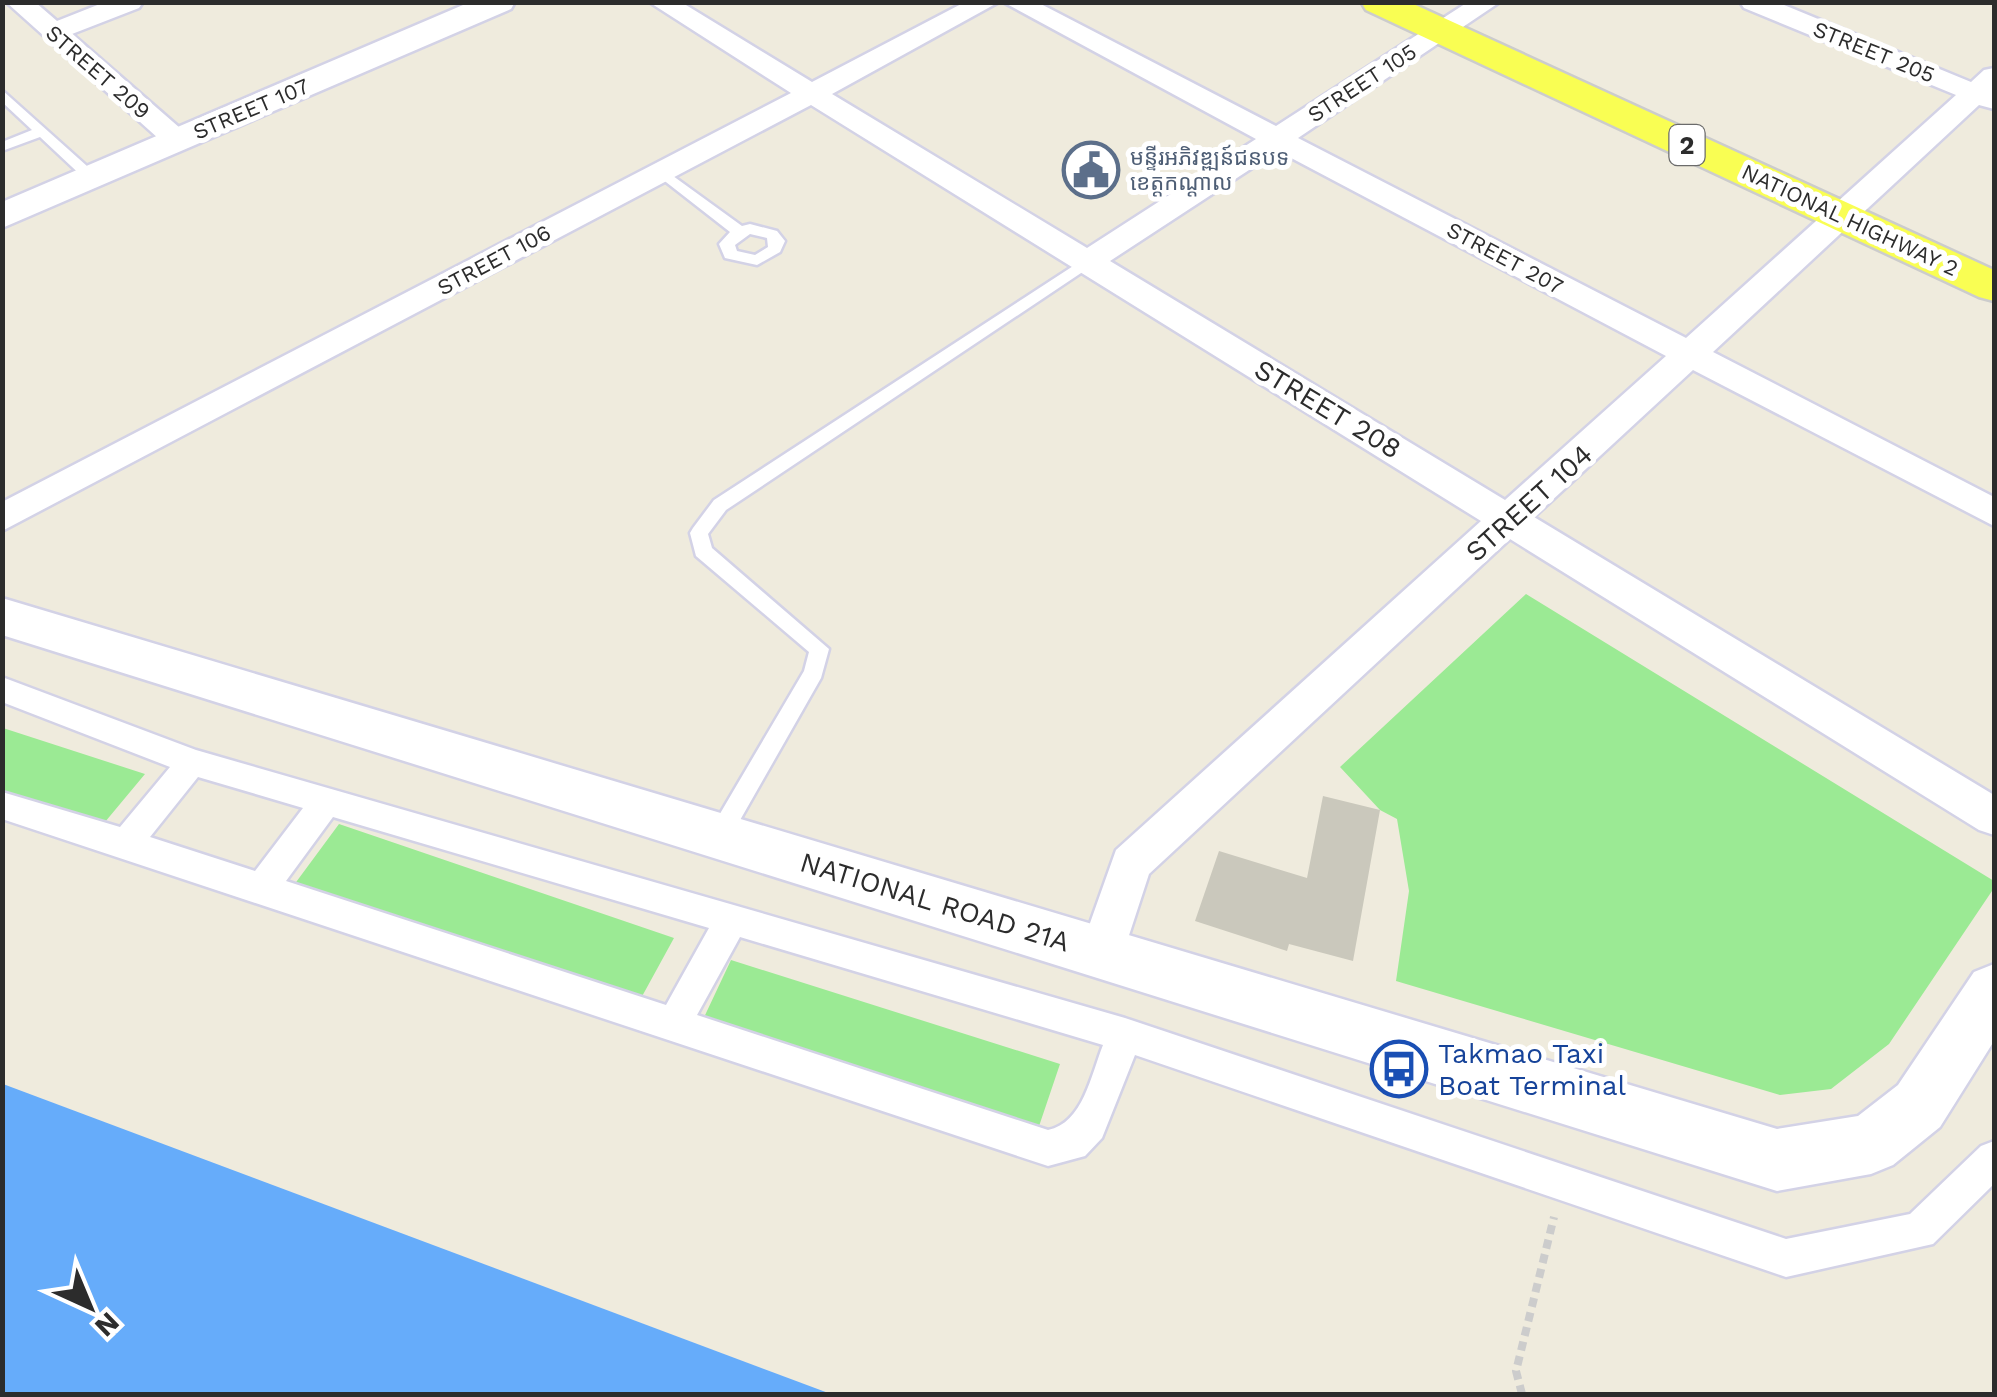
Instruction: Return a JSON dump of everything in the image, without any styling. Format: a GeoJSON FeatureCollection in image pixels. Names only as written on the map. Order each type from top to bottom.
{"type":"FeatureCollection","features":[{"type":"Feature","properties":{"kind":"main road","name":"NATIONAL HIGHWAY 2"},"geometry":{"type":"LineString","coordinates":[[1379,2],[1994,286]]}},
{"type":"Feature","properties":{"kind":"street","name":"STREET 209"},"geometry":{"type":"LineString","coordinates":[[18,2],[178,141]]}},
{"type":"Feature","properties":{"kind":"street"},"geometry":{"type":"LineString","coordinates":[[53,32],[130,2]]}},
{"type":"Feature","properties":{"kind":"street","name":"STREET 107"},"geometry":{"type":"LineString","coordinates":[[2,216],[498,2]]}},
{"type":"Feature","properties":{"kind":"street","name":"STREET 208"},"geometry":{"type":"LineString","coordinates":[[662,2],[1994,816]]}},
{"type":"Feature","properties":{"kind":"street","name":"STREET 106"},"geometry":{"type":"LineString","coordinates":[[2,518],[986,2]]}},
{"type":"Feature","properties":{"kind":"street","name":"STREET 207"},"geometry":{"type":"LineString","coordinates":[[1016,2],[1994,513]]}},
{"type":"Feature","properties":{"kind":"street","name":"STREET 105"},"geometry":{"type":"LineString","coordinates":[[1087,262],[1487,2]]}},
{"type":"Feature","properties":{"kind":"street","name":"STREET 205"},"geometry":{"type":"LineString","coordinates":[[1753,2],[1988,90]]}},
{"type":"Feature","properties":{"kind":"street","name":"STREET 104"},"geometry":{"type":"LineString","coordinates":[[1102,954],[1131,864],[1842,216],[1988,90]]}},
{"type":"Feature","properties":{"kind":"street","name":"NATIONAL ROAD 21A"},"geometry":{"type":"LineString","coordinates":[[2,616],[1777,1160],[1871,1144],[1919,1106],[1994,991]]}},
{"type":"Feature","properties":{"kind":"street"},"geometry":{"type":"LineString","coordinates":[[2,689],[192,762],[1125,1035],[1786,1258],[1920,1231],[1994,1158]]}},
{"type":"Feature","properties":{"kind":"street"},"geometry":{"type":"LineString","coordinates":[[126,843],[192,762]]}},
{"type":"Feature","properties":{"kind":"street"},"geometry":{"type":"LineString","coordinates":[[262,888],[326,801]]}},
{"type":"Feature","properties":{"kind":"street"},"geometry":{"type":"LineString","coordinates":[[2,805],[1048,1148],[1072,1143],[1089,1124],[1125,1035]]}},
{"type":"Feature","properties":{"kind":"street"},"geometry":{"type":"LineString","coordinates":[[674,1024],[732,919]]}},
{"type":"Feature","properties":{"kind":"lane"},"geometry":{"type":"LineString","coordinates":[[2,94],[92,178]]}},
{"type":"Feature","properties":{"kind":"lane"},"geometry":{"type":"LineString","coordinates":[[2,147],[42,131]]}},
{"type":"Feature","properties":{"kind":"lane"},"geometry":{"type":"LineString","coordinates":[[662,172],[739,232]]}},
{"type":"Feature","properties":{"kind":"lane"},"geometry":{"type":"LineString","coordinates":[[719,836],[814,672],[819,649],[704,550],[699,534],[720,505],[1087,262]]}},
{"type":"Feature","properties":{"kind":"path"},"geometry":{"type":"LineString","coordinates":[[1522,1394],[1516,1371],[1563,1182]]}},
{"type":"Feature","properties":{"kind":"green space"},"geometry":{"type":"Polygon","coordinates":[[[1526,594],[1994,881],[1994,888],[1889,1044],[1831,1089],[1780,1095],[1396,981],[1409,891],[1397,819],[1380,810],[1340,767],[1526,594]]]}},
{"type":"Feature","properties":{"kind":"green space"},"geometry":{"type":"Polygon","coordinates":[[[3,728],[145,774],[95,834],[3,803],[3,728]]]}},
{"type":"Feature","properties":{"kind":"green space"},"geometry":{"type":"Polygon","coordinates":[[[339,824],[674,938],[634,1011],[291,889],[339,824]]]}},
{"type":"Feature","properties":{"kind":"green space"},"geometry":{"type":"Polygon","coordinates":[[[731,960],[1060,1064],[1035,1138],[699,1028],[731,960]]]}},
{"type":"Feature","properties":{"kind":"water"},"geometry":{"type":"Polygon","coordinates":[[[3,1084],[831,1394],[3,1394],[3,1084]]]}},
{"type":"Feature","properties":{"kind":"building"},"geometry":{"type":"Polygon","coordinates":[[[1323,796],[1380,810],[1353,961],[1289,944],[1287,951],[1195,921],[1219,851],[1307,878],[1323,796]]]}},
{"type":"Feature","properties":{"kind":"place","name":"មន្ទីរអភិវឌ្ឍន៍ជនបទ ខេត្តកណ្តាល"},"geometry":{"type":"Point","coordinates":[1091,170]}},
{"type":"Feature","properties":{"kind":"place","name":"Takmao Taxi Boat Terminal"},"geometry":{"type":"Point","coordinates":[1399,1069]}}]}
